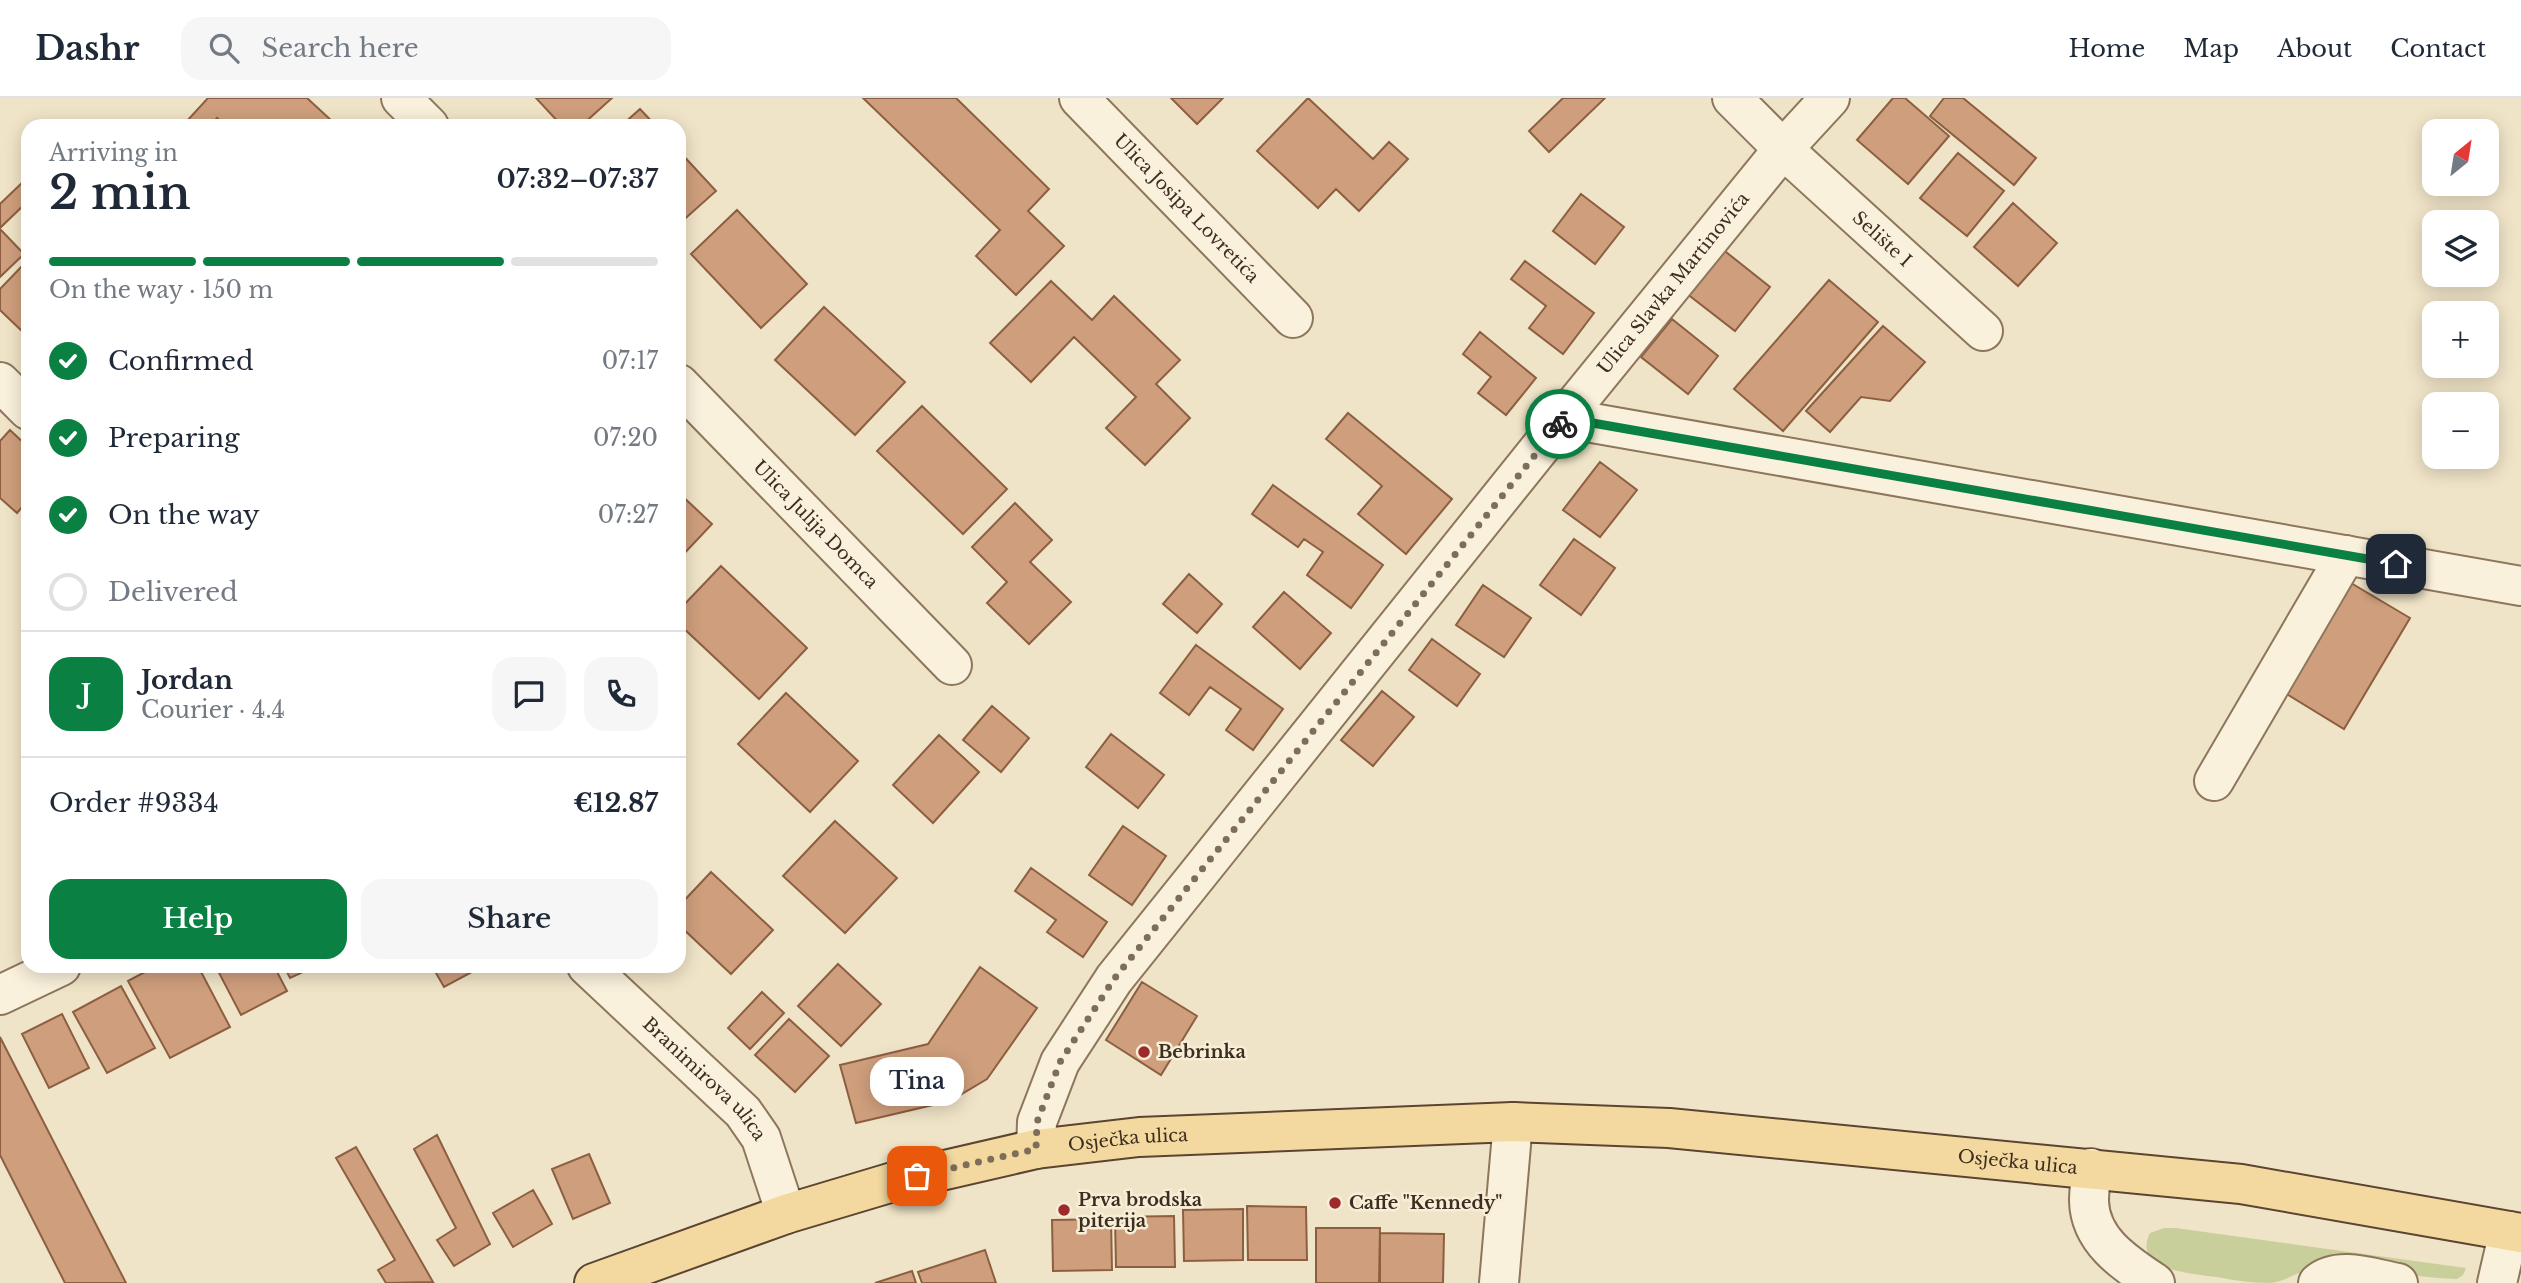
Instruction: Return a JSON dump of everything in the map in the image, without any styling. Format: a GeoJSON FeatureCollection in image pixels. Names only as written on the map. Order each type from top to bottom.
{"type":"FeatureCollection","features":[{"type":"Feature","properties":{"kind":"main road","name":"Osječka ulica"},"geometry":{"type":"LineString","coordinates":[[594,1283],[786,1214],[893,1182],[1036,1149],[1178,1135],[1513,1122],[1669,1128],[2241,1184],[2515,1232]]}},
{"type":"Feature","properties":{"kind":"street"},"geometry":{"type":"LineString","coordinates":[[401,98],[422,119]]}},
{"type":"Feature","properties":{"kind":"street","name":"Ulica Josipa Lovretića"},"geometry":{"type":"LineString","coordinates":[[1079,98],[1293,318]]}},
{"type":"Feature","properties":{"kind":"street","name":"Selište I"},"geometry":{"type":"LineString","coordinates":[[1732,98],[1783,149],[1983,331]]}},
{"type":"Feature","properties":{"kind":"street","name":"Ulica Slavka Martinovića"},"geometry":{"type":"LineString","coordinates":[[1036,1149],[1037,1122],[1060,1062],[1114,979],[1564,418],[1783,149],[1830,98]]}},
{"type":"Feature","properties":{"kind":"street"},"geometry":{"type":"LineString","coordinates":[[0,382],[21,403]]}},
{"type":"Feature","properties":{"kind":"street","name":"Ulica Julija Domca"},"geometry":{"type":"LineString","coordinates":[[686,391],[952,665]]}},
{"type":"Feature","properties":{"kind":"street"},"geometry":{"type":"LineString","coordinates":[[1564,418],[2521,586]]}},
{"type":"Feature","properties":{"kind":"street"},"geometry":{"type":"LineString","coordinates":[[2214,781],[2346,555]]}},
{"type":"Feature","properties":{"kind":"street"},"geometry":{"type":"LineString","coordinates":[[0,995],[46,973]]}},
{"type":"Feature","properties":{"kind":"street","name":"Branimirova ulica"},"geometry":{"type":"LineString","coordinates":[[594,973],[743,1112],[761,1139],[786,1214]]}},
{"type":"Feature","properties":{"kind":"street"},"geometry":{"type":"LineString","coordinates":[[1499,1283],[1513,1122]]}},
{"type":"Feature","properties":{"kind":"street"},"geometry":{"type":"LineString","coordinates":[[2091,1168],[2089,1203],[2095,1232],[2136,1276]]}},
{"type":"Feature","properties":{"kind":"street"},"geometry":{"type":"LineString","coordinates":[[2497,1283],[2515,1232]]}},
{"type":"Feature","properties":{"kind":"street"},"geometry":{"type":"LineString","coordinates":[[2321,1281],[2341,1273],[2398,1283]]}},
{"type":"Feature","properties":{"kind":"green space"},"geometry":{"type":"Polygon","coordinates":[[[2164,1228],[2466,1268],[2463,1275],[2457,1279],[2322,1266],[2277,1282],[2242,1281],[2180,1272],[2157,1262],[2149,1255],[2146,1245],[2150,1233],[2164,1228]]]}},
{"type":"Feature","properties":{"kind":"building"},"geometry":{"type":"Polygon","coordinates":[[[208,98],[307,98],[330,119],[217,118],[189,119],[208,98]]]}},
{"type":"Feature","properties":{"kind":"building"},"geometry":{"type":"Polygon","coordinates":[[[536,98],[612,98],[589,119],[556,119],[536,98]]]}},
{"type":"Feature","properties":{"kind":"building"},"geometry":{"type":"Polygon","coordinates":[[[863,98],[956,98],[1049,189],[1028,211],[1064,246],[1016,295],[976,256],[1000,230],[863,98]]]}},
{"type":"Feature","properties":{"kind":"building"},"geometry":{"type":"Polygon","coordinates":[[[1171,98],[1223,98],[1197,124],[1171,98]]]}},
{"type":"Feature","properties":{"kind":"building"},"geometry":{"type":"Polygon","coordinates":[[[1308,98],[1373,159],[1389,142],[1408,159],[1359,211],[1336,189],[1318,208],[1257,151],[1308,98]]]}},
{"type":"Feature","properties":{"kind":"building"},"geometry":{"type":"Polygon","coordinates":[[[1563,98],[1605,98],[1549,152],[1529,131],[1563,98]]]}},
{"type":"Feature","properties":{"kind":"building"},"geometry":{"type":"Polygon","coordinates":[[[1893,98],[1905,98],[1949,136],[1908,184],[1857,140],[1893,98]]]}},
{"type":"Feature","properties":{"kind":"building"},"geometry":{"type":"Polygon","coordinates":[[[1944,98],[1963,98],[2036,158],[2014,185],[1930,116],[1944,98]]]}},
{"type":"Feature","properties":{"kind":"building"},"geometry":{"type":"Polygon","coordinates":[[[640,109],[649,119],[629,119],[640,109]]]}},
{"type":"Feature","properties":{"kind":"building"},"geometry":{"type":"Polygon","coordinates":[[[1958,153],[2004,191],[1967,236],[1920,198],[1958,153]]]}},
{"type":"Feature","properties":{"kind":"building"},"geometry":{"type":"Polygon","coordinates":[[[686,159],[716,191],[686,218],[686,159]]]}},
{"type":"Feature","properties":{"kind":"building"},"geometry":{"type":"Polygon","coordinates":[[[21,184],[21,208],[0,228],[0,204],[21,184]]]}},
{"type":"Feature","properties":{"kind":"building"},"geometry":{"type":"Polygon","coordinates":[[[1581,194],[1624,227],[1595,264],[1553,231],[1581,194]]]}},
{"type":"Feature","properties":{"kind":"building"},"geometry":{"type":"Polygon","coordinates":[[[2013,203],[2057,243],[2018,286],[1974,247],[2013,203]]]}},
{"type":"Feature","properties":{"kind":"building"},"geometry":{"type":"Polygon","coordinates":[[[737,210],[807,284],[761,328],[691,254],[737,210]]]}},
{"type":"Feature","properties":{"kind":"building"},"geometry":{"type":"Polygon","coordinates":[[[0,229],[21,251],[21,257],[0,277],[0,229]]]}},
{"type":"Feature","properties":{"kind":"building"},"geometry":{"type":"Polygon","coordinates":[[[1721,248],[1770,287],[1735,331],[1686,293],[1721,248]]]}},
{"type":"Feature","properties":{"kind":"building"},"geometry":{"type":"Polygon","coordinates":[[[1525,261],[1594,313],[1563,354],[1529,328],[1546,306],[1511,279],[1525,261]]]}},
{"type":"Feature","properties":{"kind":"building"},"geometry":{"type":"Polygon","coordinates":[[[21,267],[21,330],[0,310],[0,289],[21,267]]]}},
{"type":"Feature","properties":{"kind":"building"},"geometry":{"type":"Polygon","coordinates":[[[1829,280],[1878,322],[1783,431],[1734,389],[1829,280]]]}},
{"type":"Feature","properties":{"kind":"building"},"geometry":{"type":"Polygon","coordinates":[[[1051,281],[1092,320],[1114,296],[1180,360],[1156,384],[1190,418],[1145,465],[1106,428],[1136,397],[1074,337],[1031,382],[990,343],[1051,281]]]}},
{"type":"Feature","properties":{"kind":"building"},"geometry":{"type":"Polygon","coordinates":[[[824,307],[905,382],[855,435],[775,360],[824,307]]]}},
{"type":"Feature","properties":{"kind":"building"},"geometry":{"type":"Polygon","coordinates":[[[1672,319],[1718,356],[1688,394],[1641,357],[1672,319]]]}},
{"type":"Feature","properties":{"kind":"building"},"geometry":{"type":"Polygon","coordinates":[[[1883,326],[1925,362],[1890,401],[1861,397],[1830,432],[1806,411],[1883,326]]]}},
{"type":"Feature","properties":{"kind":"building"},"geometry":{"type":"Polygon","coordinates":[[[1480,332],[1536,378],[1506,415],[1478,393],[1491,377],[1463,354],[1480,332]]]}},
{"type":"Feature","properties":{"kind":"building"},"geometry":{"type":"Polygon","coordinates":[[[922,406],[1007,489],[963,534],[877,451],[922,406]]]}},
{"type":"Feature","properties":{"kind":"building"},"geometry":{"type":"Polygon","coordinates":[[[1348,413],[1452,499],[1406,554],[1358,514],[1382,486],[1326,439],[1348,413]]]}},
{"type":"Feature","properties":{"kind":"building"},"geometry":{"type":"Polygon","coordinates":[[[10,430],[21,440],[21,508],[17,513],[0,498],[0,441],[10,430]]]}},
{"type":"Feature","properties":{"kind":"building"},"geometry":{"type":"Polygon","coordinates":[[[1600,462],[1637,490],[1600,537],[1563,510],[1600,462]]]}},
{"type":"Feature","properties":{"kind":"building"},"geometry":{"type":"Polygon","coordinates":[[[1273,485],[1383,565],[1351,608],[1307,575],[1323,552],[1304,539],[1298,547],[1252,514],[1273,485]]]}},
{"type":"Feature","properties":{"kind":"building"},"geometry":{"type":"Polygon","coordinates":[[[686,500],[712,524],[686,552],[686,500]]]}},
{"type":"Feature","properties":{"kind":"building"},"geometry":{"type":"Polygon","coordinates":[[[1015,503],[1052,540],[1030,562],[1071,602],[1029,644],[987,603],[1007,582],[972,547],[1015,503]]]}},
{"type":"Feature","properties":{"kind":"building"},"geometry":{"type":"Polygon","coordinates":[[[1574,539],[1615,568],[1581,615],[1540,585],[1574,539]]]}},
{"type":"Feature","properties":{"kind":"building"},"geometry":{"type":"Polygon","coordinates":[[[721,566],[807,648],[759,699],[686,631],[686,603],[721,566]]]}},
{"type":"Feature","properties":{"kind":"building"},"geometry":{"type":"Polygon","coordinates":[[[1189,574],[1222,604],[1197,633],[1163,604],[1189,574]]]}},
{"type":"Feature","properties":{"kind":"building"},"geometry":{"type":"Polygon","coordinates":[[[2351,583],[2410,618],[2344,729],[2285,693],[2351,583]]]}},
{"type":"Feature","properties":{"kind":"building"},"geometry":{"type":"Polygon","coordinates":[[[1483,585],[1531,618],[1504,657],[1456,625],[1483,585]]]}},
{"type":"Feature","properties":{"kind":"building"},"geometry":{"type":"Polygon","coordinates":[[[1284,592],[1331,633],[1300,669],[1253,627],[1284,592]]]}},
{"type":"Feature","properties":{"kind":"building"},"geometry":{"type":"Polygon","coordinates":[[[1432,639],[1480,674],[1457,706],[1409,670],[1432,639]]]}},
{"type":"Feature","properties":{"kind":"building"},"geometry":{"type":"Polygon","coordinates":[[[1196,645],[1283,709],[1253,750],[1226,730],[1241,709],[1210,687],[1189,715],[1160,693],[1196,645]]]}},
{"type":"Feature","properties":{"kind":"building"},"geometry":{"type":"Polygon","coordinates":[[[1382,691],[1414,717],[1373,766],[1341,740],[1382,691]]]}},
{"type":"Feature","properties":{"kind":"building"},"geometry":{"type":"Polygon","coordinates":[[[786,693],[858,761],[810,812],[738,744],[786,693]]]}},
{"type":"Feature","properties":{"kind":"building"},"geometry":{"type":"Polygon","coordinates":[[[992,706],[1029,738],[1001,772],[963,740],[992,706]]]}},
{"type":"Feature","properties":{"kind":"building"},"geometry":{"type":"Polygon","coordinates":[[[1111,734],[1164,775],[1138,808],[1086,767],[1111,734]]]}},
{"type":"Feature","properties":{"kind":"building"},"geometry":{"type":"Polygon","coordinates":[[[939,735],[979,772],[933,823],[893,785],[939,735]]]}},
{"type":"Feature","properties":{"kind":"building"},"geometry":{"type":"Polygon","coordinates":[[[835,821],[897,878],[845,933],[783,876],[835,821]]]}},
{"type":"Feature","properties":{"kind":"building"},"geometry":{"type":"Polygon","coordinates":[[[1123,826],[1166,856],[1132,905],[1089,875],[1123,826]]]}},
{"type":"Feature","properties":{"kind":"building"},"geometry":{"type":"Polygon","coordinates":[[[1031,868],[1107,922],[1083,957],[1047,932],[1056,920],[1015,891],[1031,868]]]}},
{"type":"Feature","properties":{"kind":"building"},"geometry":{"type":"Polygon","coordinates":[[[711,872],[773,930],[731,974],[686,932],[686,899],[711,872]]]}},
{"type":"Feature","properties":{"kind":"building"},"geometry":{"type":"Polygon","coordinates":[[[838,964],[881,1004],[841,1046],[798,1006],[838,964]]]}},
{"type":"Feature","properties":{"kind":"building"},"geometry":{"type":"Polygon","coordinates":[[[980,967],[1037,1008],[987,1079],[950,1101],[856,1123],[840,1065],[928,1044],[980,967]]]}},
{"type":"Feature","properties":{"kind":"building"},"geometry":{"type":"Polygon","coordinates":[[[143,973],[202,973],[230,1027],[170,1058],[128,981],[143,973]]]}},
{"type":"Feature","properties":{"kind":"building"},"geometry":{"type":"Polygon","coordinates":[[[219,973],[278,973],[287,991],[241,1015],[219,973]]]}},
{"type":"Feature","properties":{"kind":"building"},"geometry":{"type":"Polygon","coordinates":[[[288,973],[301,973],[290,978],[288,973]]]}},
{"type":"Feature","properties":{"kind":"building"},"geometry":{"type":"Polygon","coordinates":[[[436,973],[470,973],[444,987],[436,973]]]}},
{"type":"Feature","properties":{"kind":"building"},"geometry":{"type":"Polygon","coordinates":[[[1142,982],[1197,1016],[1161,1075],[1106,1040],[1142,982]]]}},
{"type":"Feature","properties":{"kind":"building"},"geometry":{"type":"Polygon","coordinates":[[[121,986],[155,1048],[107,1073],[73,1012],[121,986]]]}},
{"type":"Feature","properties":{"kind":"building"},"geometry":{"type":"Polygon","coordinates":[[[762,992],[784,1013],[750,1049],[728,1028],[762,992]]]}},
{"type":"Feature","properties":{"kind":"building"},"geometry":{"type":"Polygon","coordinates":[[[62,1014],[89,1068],[49,1088],[22,1034],[62,1014]]]}},
{"type":"Feature","properties":{"kind":"building"},"geometry":{"type":"Polygon","coordinates":[[[789,1019],[829,1056],[795,1092],[755,1055],[789,1019]]]}},
{"type":"Feature","properties":{"kind":"building"},"geometry":{"type":"Polygon","coordinates":[[[0,1037],[126,1283],[65,1283],[0,1155],[0,1037]]]}},
{"type":"Feature","properties":{"kind":"building"},"geometry":{"type":"Polygon","coordinates":[[[437,1135],[490,1244],[454,1266],[437,1240],[456,1228],[414,1149],[437,1135]]]}},
{"type":"Feature","properties":{"kind":"building"},"geometry":{"type":"Polygon","coordinates":[[[356,1147],[433,1282],[386,1283],[378,1270],[395,1260],[336,1158],[356,1147]]]}},
{"type":"Feature","properties":{"kind":"building"},"geometry":{"type":"Polygon","coordinates":[[[589,1154],[610,1203],[573,1219],[552,1169],[589,1154]]]}},
{"type":"Feature","properties":{"kind":"building"},"geometry":{"type":"Polygon","coordinates":[[[533,1190],[552,1224],[513,1247],[493,1213],[533,1190]]]}},
{"type":"Feature","properties":{"kind":"building"},"geometry":{"type":"Polygon","coordinates":[[[1247,1206],[1306,1207],[1307,1260],[1248,1260],[1247,1206]]]}},
{"type":"Feature","properties":{"kind":"building"},"geometry":{"type":"Polygon","coordinates":[[[1243,1209],[1243,1260],[1184,1261],[1183,1210],[1243,1209]]]}},
{"type":"Feature","properties":{"kind":"building"},"geometry":{"type":"Polygon","coordinates":[[[1174,1216],[1175,1267],[1116,1267],[1115,1217],[1174,1216]]]}},
{"type":"Feature","properties":{"kind":"building"},"geometry":{"type":"Polygon","coordinates":[[[1111,1219],[1112,1270],[1053,1271],[1052,1220],[1111,1219]]]}},
{"type":"Feature","properties":{"kind":"building"},"geometry":{"type":"Polygon","coordinates":[[[1316,1228],[1380,1228],[1379,1283],[1316,1283],[1316,1228]]]}},
{"type":"Feature","properties":{"kind":"building"},"geometry":{"type":"Polygon","coordinates":[[[1380,1233],[1444,1234],[1443,1283],[1380,1283],[1380,1233]]]}},
{"type":"Feature","properties":{"kind":"building"},"geometry":{"type":"Polygon","coordinates":[[[985,1250],[996,1283],[922,1283],[918,1272],[985,1250]]]}},
{"type":"Feature","properties":{"kind":"building"},"geometry":{"type":"Polygon","coordinates":[[[912,1271],[916,1283],[875,1283],[912,1271]]]}},
{"type":"Feature","properties":{"kind":"way so far"},"geometry":{"type":"LineString","coordinates":[[917,1176],[1036,1149],[1037,1122],[1060,1062],[1114,979],[1560,424]]}},
{"type":"Feature","properties":{"kind":"place","name":"Bebrinka"},"geometry":{"type":"Point","coordinates":[1144,1052]}},
{"type":"Feature","properties":{"kind":"place","name":"Tina"},"geometry":{"type":"Point","coordinates":[917,1176]}},
{"type":"Feature","properties":{"kind":"place","name":"Caffe \"Kennedy\""},"geometry":{"type":"Point","coordinates":[1335,1203]}},
{"type":"Feature","properties":{"kind":"place","name":"Prva brodska piterija"},"geometry":{"type":"Point","coordinates":[1064,1210]}},
{"type":"Feature","properties":{"kind":"route"},"geometry":{"type":"LineString","coordinates":[[1560,424],[1564,418],[2396,564]]}}]}
